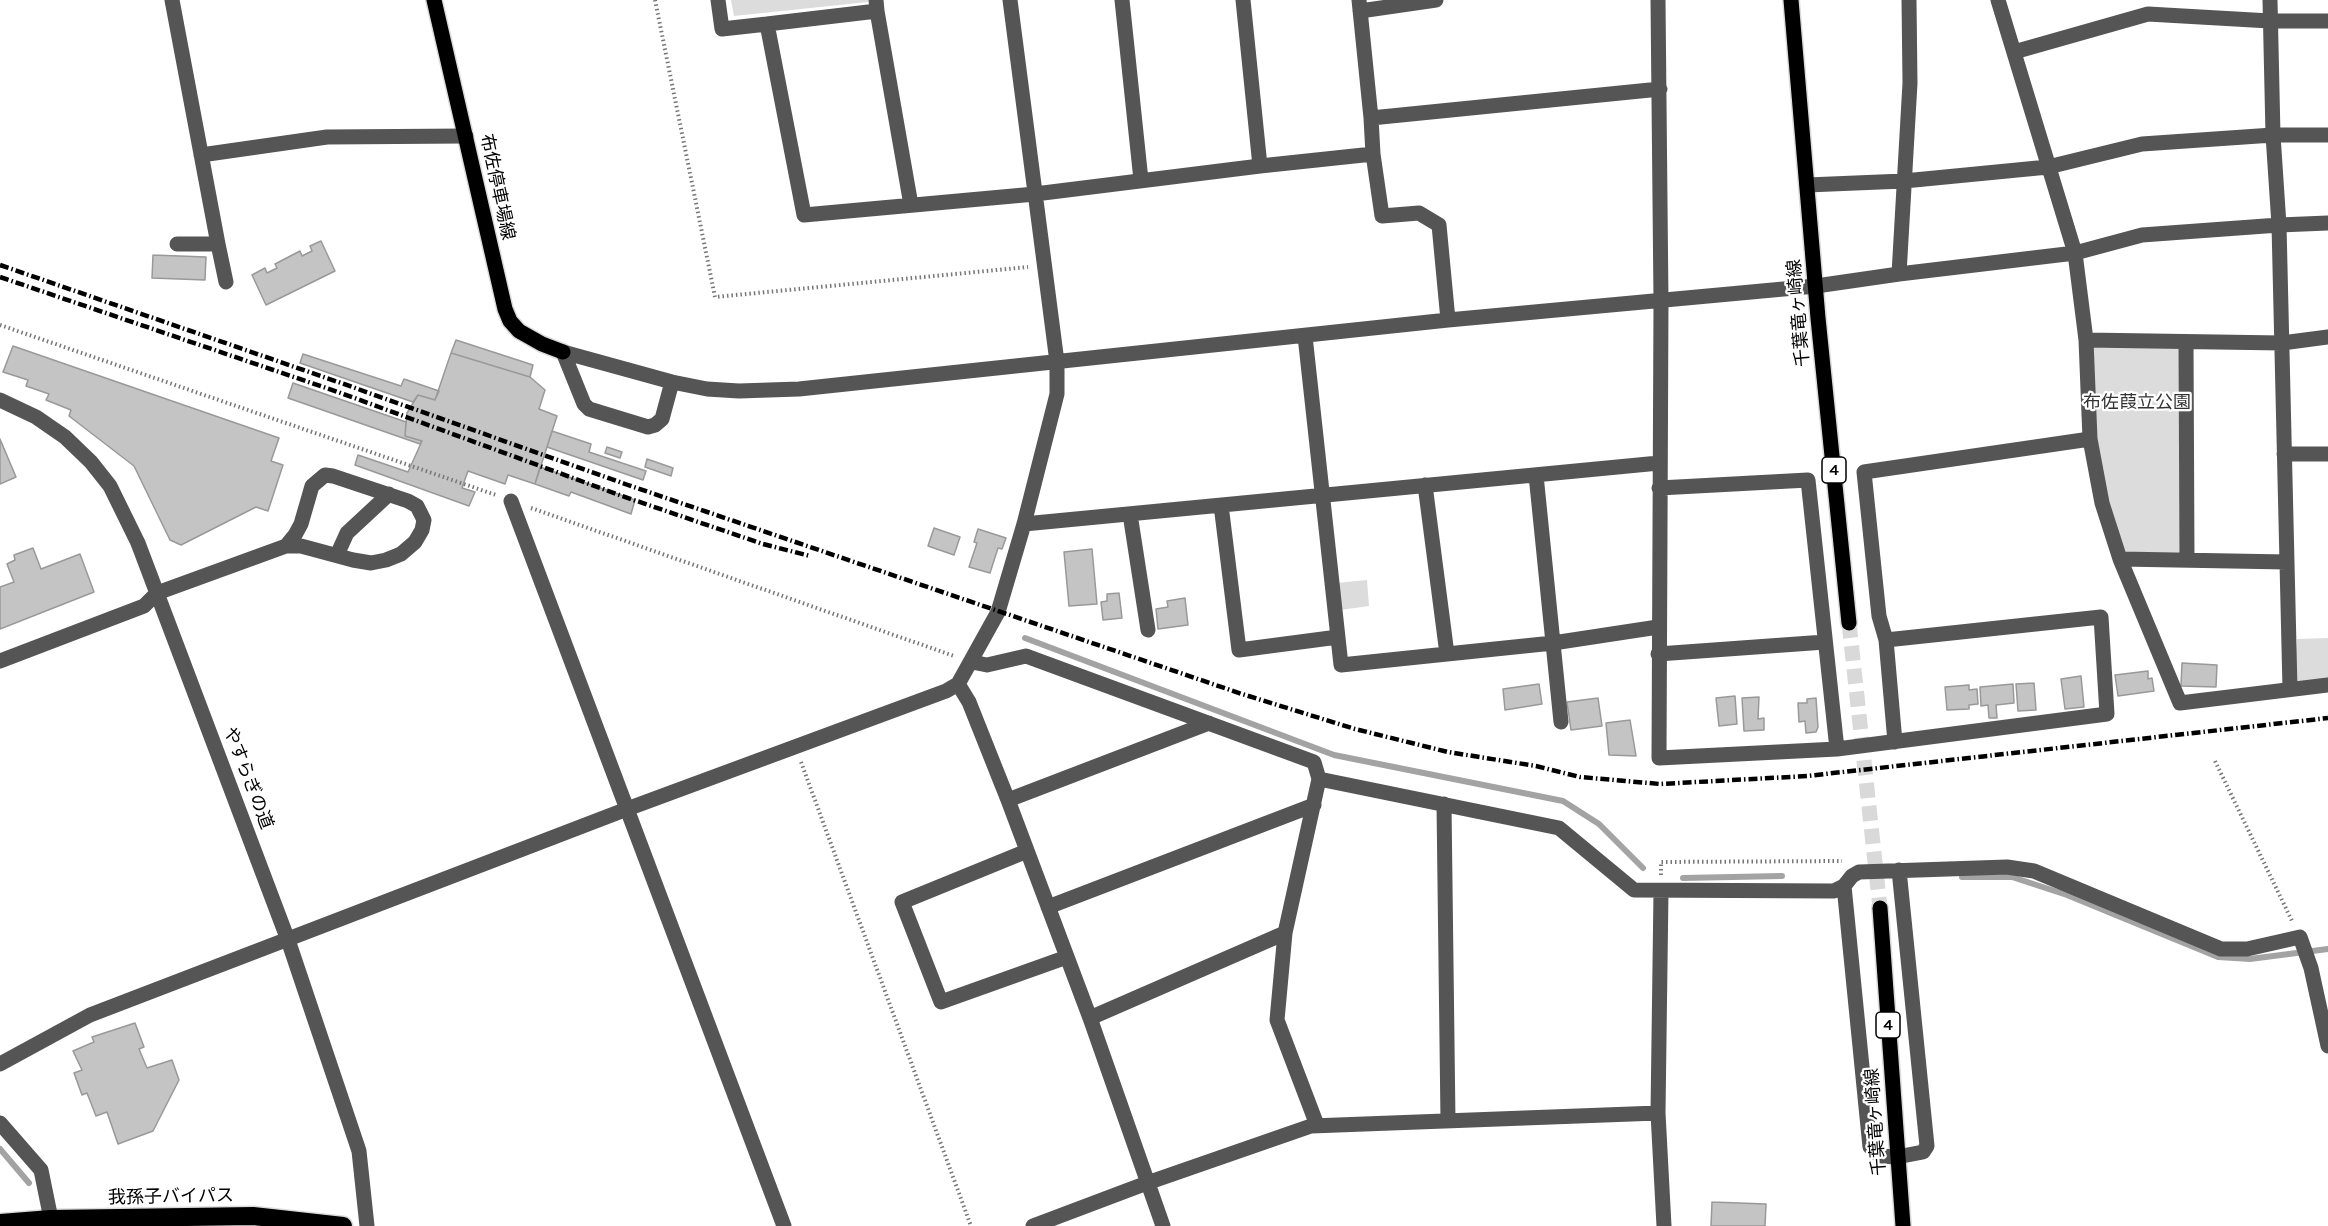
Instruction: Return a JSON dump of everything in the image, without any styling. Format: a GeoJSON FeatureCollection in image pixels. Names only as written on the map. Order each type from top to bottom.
{"type":"FeatureCollection","features":[{"type":"Feature","properties":{"kind":"highway","name":"我孫子バイパス"},"geometry":{"type":"LineString","coordinates":[[0,1223],[51,1219],[128,1222],[254,1216],[343,1226]]}},
{"type":"Feature","properties":{"kind":"main road","name":"布佐停車場線"},"geometry":{"type":"LineString","coordinates":[[434,0],[499,289],[510,321],[528,338],[563,352]]}},
{"type":"Feature","properties":{"kind":"main road","name":"千葉竜ヶ崎線"},"geometry":{"type":"LineString","coordinates":[[1791,0],[1849,623]]}},
{"type":"Feature","properties":{"kind":"main road","name":"千葉竜ヶ崎線"},"geometry":{"type":"LineString","coordinates":[[1880,908],[1904,1226]]}},
{"type":"Feature","properties":{"kind":"street"},"geometry":{"type":"LineString","coordinates":[[172,0],[226,282]]}},
{"type":"Feature","properties":{"kind":"street"},"geometry":{"type":"LineString","coordinates":[[717,0],[722,29],[876,6],[911,206]]}},
{"type":"Feature","properties":{"kind":"street"},"geometry":{"type":"LineString","coordinates":[[0,1064],[90,1016],[627,809],[946,691],[958,684],[998,612],[1024,524],[1057,394],[1057,362],[1010,0]]}},
{"type":"Feature","properties":{"kind":"street"},"geometry":{"type":"LineString","coordinates":[[1122,0],[1141,180]]}},
{"type":"Feature","properties":{"kind":"street"},"geometry":{"type":"LineString","coordinates":[[1243,0],[1260,166]]}},
{"type":"Feature","properties":{"kind":"street"},"geometry":{"type":"LineString","coordinates":[[1436,0],[1360,5],[1373,154],[1382,216],[1419,213],[1438,225],[1448,320]]}},
{"type":"Feature","properties":{"kind":"street"},"geometry":{"type":"LineString","coordinates":[[1658,0],[1661,301],[1659,758],[1837,749],[2107,714],[2101,617],[1886,640]]}},
{"type":"Feature","properties":{"kind":"street"},"geometry":{"type":"LineString","coordinates":[[1899,274],[1910,83],[1909,0]]}},
{"type":"Feature","properties":{"kind":"street"},"geometry":{"type":"LineString","coordinates":[[1998,0],[2076,253],[2086,340],[2090,439],[2102,502],[2120,559],[2180,703],[2328,685]]}},
{"type":"Feature","properties":{"kind":"street"},"geometry":{"type":"LineString","coordinates":[[2270,0],[2273,135],[2279,225],[2290,689]]}},
{"type":"Feature","properties":{"kind":"street"},"geometry":{"type":"LineString","coordinates":[[2014,52],[2148,15],[2159,7],[2270,21],[2328,21]]}},
{"type":"Feature","properties":{"kind":"street"},"geometry":{"type":"LineString","coordinates":[[767,24],[804,215],[1035,194],[1373,154]]}},
{"type":"Feature","properties":{"kind":"street"},"geometry":{"type":"LineString","coordinates":[[1371,118],[1660,88]]}},
{"type":"Feature","properties":{"kind":"street"},"geometry":{"type":"LineString","coordinates":[[1807,185],[1904,181],[2048,167],[2142,144],[2273,135],[2328,135]]}},
{"type":"Feature","properties":{"kind":"street"},"geometry":{"type":"LineString","coordinates":[[201,155],[327,137],[466,136]]}},
{"type":"Feature","properties":{"kind":"street"},"geometry":{"type":"LineString","coordinates":[[563,352],[672,382],[707,389],[739,392],[789,389],[1448,320],[1816,286],[2076,253],[2142,235],[2328,223]]}},
{"type":"Feature","properties":{"kind":"street"},"geometry":{"type":"LineString","coordinates":[[177,244],[218,244]]}},
{"type":"Feature","properties":{"kind":"street"},"geometry":{"type":"LineString","coordinates":[[1305,336],[1341,665],[1553,643],[1658,627]]}},
{"type":"Feature","properties":{"kind":"street"},"geometry":{"type":"LineString","coordinates":[[2086,340],[2282,343],[2328,337]]}},
{"type":"Feature","properties":{"kind":"street"},"geometry":{"type":"LineString","coordinates":[[2186,342],[2187,560]]}},
{"type":"Feature","properties":{"kind":"street"},"geometry":{"type":"LineString","coordinates":[[563,352],[584,404],[589,409],[648,427],[655,425],[662,418],[672,382]]}},
{"type":"Feature","properties":{"kind":"street","name":"やすらぎの道"},"geometry":{"type":"LineString","coordinates":[[0,400],[36,417],[65,437],[91,462],[110,486],[124,513],[157,592],[288,940],[359,1151],[367,1226]]}},
{"type":"Feature","properties":{"kind":"street"},"geometry":{"type":"LineString","coordinates":[[1895,742],[1886,640],[1879,616],[1864,472],[2090,439]]}},
{"type":"Feature","properties":{"kind":"street"},"geometry":{"type":"LineString","coordinates":[[2284,454],[2328,454]]}},
{"type":"Feature","properties":{"kind":"street"},"geometry":{"type":"LineString","coordinates":[[1024,524],[1659,463]]}},
{"type":"Feature","properties":{"kind":"street"},"geometry":{"type":"LineString","coordinates":[[0,661],[144,606],[157,592],[286,546],[301,546],[371,563],[386,560],[401,554],[415,542],[422,530],[424,520],[417,506],[408,501],[325,475],[312,486],[301,524],[286,546]]}},
{"type":"Feature","properties":{"kind":"street"},"geometry":{"type":"LineString","coordinates":[[1536,475],[1561,722]]}},
{"type":"Feature","properties":{"kind":"street"},"geometry":{"type":"LineString","coordinates":[[1659,488],[1808,480],[1837,749]]}},
{"type":"Feature","properties":{"kind":"street"},"geometry":{"type":"LineString","coordinates":[[1425,485],[1447,654]]}},
{"type":"Feature","properties":{"kind":"street"},"geometry":{"type":"LineString","coordinates":[[337,555],[347,533],[389,494]]}},
{"type":"Feature","properties":{"kind":"street"},"geometry":{"type":"LineString","coordinates":[[511,501],[784,1226]]}},
{"type":"Feature","properties":{"kind":"street"},"geometry":{"type":"LineString","coordinates":[[1221,505],[1239,650],[1338,637]]}},
{"type":"Feature","properties":{"kind":"street"},"geometry":{"type":"LineString","coordinates":[[1130,514],[1148,630]]}},
{"type":"Feature","properties":{"kind":"street"},"geometry":{"type":"LineString","coordinates":[[2120,559],[2287,562]]}},
{"type":"Feature","properties":{"kind":"street"},"geometry":{"type":"LineString","coordinates":[[1658,654],[1825,642]]}},
{"type":"Feature","properties":{"kind":"street"},"geometry":{"type":"LineString","coordinates":[[972,662],[987,665],[1026,656],[1314,762],[1320,779],[1285,933],[1277,1020],[1317,1125]]}},
{"type":"Feature","properties":{"kind":"street"},"geometry":{"type":"LineString","coordinates":[[958,684],[969,702],[1008,800],[1090,1018],[1163,1226]]}},
{"type":"Feature","properties":{"kind":"street"},"geometry":{"type":"LineString","coordinates":[[1008,800],[1209,723]]}},
{"type":"Feature","properties":{"kind":"street"},"geometry":{"type":"LineString","coordinates":[[1320,779],[1559,828],[1634,890],[1834,891],[1844,886],[1852,876],[1859,872],[2007,867],[2034,871],[2221,949],[2247,949],[2300,938],[2311,968],[2328,1046]]}},
{"type":"Feature","properties":{"kind":"street"},"geometry":{"type":"LineString","coordinates":[[1444,804],[1448,1120]]}},
{"type":"Feature","properties":{"kind":"street"},"geometry":{"type":"LineString","coordinates":[[1048,907],[1314,805]]}},
{"type":"Feature","properties":{"kind":"street"},"geometry":{"type":"LineString","coordinates":[[1027,851],[902,902],[940,1002],[1067,957]]}},
{"type":"Feature","properties":{"kind":"street"},"geometry":{"type":"LineString","coordinates":[[1844,886],[1870,1147],[1881,1156],[1898,1157],[1923,1152],[1927,1146],[1899,870]]}},
{"type":"Feature","properties":{"kind":"street"},"geometry":{"type":"LineString","coordinates":[[1661,891],[1658,1113],[1664,1226]]}},
{"type":"Feature","properties":{"kind":"street"},"geometry":{"type":"LineString","coordinates":[[1090,1018],[1285,933]]}},
{"type":"Feature","properties":{"kind":"street"},"geometry":{"type":"LineString","coordinates":[[1033,1226],[1147,1183],[1311,1126],[1658,1113]]}},
{"type":"Feature","properties":{"kind":"street"},"geometry":{"type":"LineString","coordinates":[[0,1123],[41,1170],[51,1219]]}},
{"type":"Feature","properties":{"kind":"path"},"geometry":{"type":"LineString","coordinates":[[0,325],[828,610],[972,662]]}},
{"type":"Feature","properties":{"kind":"path"},"geometry":{"type":"LineString","coordinates":[[795,747],[971,1226]]}},
{"type":"Feature","properties":{"kind":"path"},"geometry":{"type":"LineString","coordinates":[[2215,761],[2300,938]]}},
{"type":"Feature","properties":{"kind":"path"},"geometry":{"type":"LineString","coordinates":[[1661,891],[1661,862],[1853,861]]}},
{"type":"Feature","properties":{"kind":"green space"},"geometry":{"type":"Polygon","coordinates":[[[731,0],[868,0],[868,2],[734,16],[731,0]]]}},
{"type":"Feature","properties":{"kind":"green space","name":"布佐葭立公園"},"geometry":{"type":"Polygon","coordinates":[[[2086,340],[2186,342],[2187,560],[2120,559],[2102,503],[2086,340]]]}},
{"type":"Feature","properties":{"kind":"green space"},"geometry":{"type":"Polygon","coordinates":[[[1367,580],[1369,606],[1340,610],[1337,583],[1367,580]]]}},
{"type":"Feature","properties":{"kind":"green space"},"geometry":{"type":"Polygon","coordinates":[[[2328,638],[2328,682],[2304,685],[2294,681],[2297,639],[2328,638]]]}},
{"type":"Feature","properties":{"kind":"building"},"geometry":{"type":"Polygon","coordinates":[[[321,241],[335,271],[266,305],[252,275],[265,268],[267,273],[277,268],[275,264],[300,251],[302,256],[312,251],[310,246],[321,241]]]}},
{"type":"Feature","properties":{"kind":"building"},"geometry":{"type":"Polygon","coordinates":[[[153,255],[206,257],[205,280],[152,278],[153,255]]]}},
{"type":"Feature","properties":{"kind":"building"},"geometry":{"type":"Polygon","coordinates":[[[456,340],[533,365],[530,377],[451,353],[456,340]]]}},
{"type":"Feature","properties":{"kind":"building"},"geometry":{"type":"Polygon","coordinates":[[[13,346],[279,438],[271,461],[283,465],[268,511],[256,507],[181,545],[170,540],[134,466],[69,416],[71,410],[46,400],[49,394],[26,386],[28,380],[3,372],[13,346]]]}},
{"type":"Feature","properties":{"kind":"building"},"geometry":{"type":"Polygon","coordinates":[[[451,353],[530,377],[545,390],[539,409],[557,416],[535,484],[508,475],[505,484],[468,471],[462,488],[475,492],[469,506],[355,465],[358,455],[408,472],[422,441],[405,436],[407,413],[418,395],[435,400],[451,353]]]}},
{"type":"Feature","properties":{"kind":"building"},"geometry":{"type":"Polygon","coordinates":[[[303,354],[401,386],[404,379],[439,391],[435,400],[418,395],[413,402],[300,363],[303,354]]]}},
{"type":"Feature","properties":{"kind":"building"},"geometry":{"type":"Polygon","coordinates":[[[293,383],[406,422],[405,436],[422,441],[420,444],[288,398],[293,383]]]}},
{"type":"Feature","properties":{"kind":"building"},"geometry":{"type":"Polygon","coordinates":[[[552,431],[591,444],[589,452],[646,471],[643,480],[547,447],[552,431]]]}},
{"type":"Feature","properties":{"kind":"building"},"geometry":{"type":"Polygon","coordinates":[[[0,439],[16,477],[0,484],[0,439]]]}},
{"type":"Feature","properties":{"kind":"building"},"geometry":{"type":"Polygon","coordinates":[[[607,447],[622,452],[620,458],[605,453],[607,447]]]}},
{"type":"Feature","properties":{"kind":"building"},"geometry":{"type":"Polygon","coordinates":[[[647,459],[673,468],[671,476],[645,467],[647,459]]]}},
{"type":"Feature","properties":{"kind":"building"},"geometry":{"type":"Polygon","coordinates":[[[540,467],[635,500],[631,514],[571,492],[569,496],[535,484],[540,467]]]}},
{"type":"Feature","properties":{"kind":"building"},"geometry":{"type":"Polygon","coordinates":[[[934,528],[960,537],[954,555],[928,546],[934,528]]]}},
{"type":"Feature","properties":{"kind":"building"},"geometry":{"type":"Polygon","coordinates":[[[978,529],[1006,538],[1002,549],[998,548],[990,573],[969,567],[977,543],[974,542],[978,529]]]}},
{"type":"Feature","properties":{"kind":"building"},"geometry":{"type":"Polygon","coordinates":[[[33,548],[41,569],[80,554],[94,592],[0,629],[0,587],[14,582],[7,564],[15,560],[14,555],[33,548]]]}},
{"type":"Feature","properties":{"kind":"building"},"geometry":{"type":"Polygon","coordinates":[[[1092,549],[1097,604],[1069,606],[1064,552],[1092,549]]]}},
{"type":"Feature","properties":{"kind":"building"},"geometry":{"type":"Polygon","coordinates":[[[1119,593],[1122,618],[1103,620],[1101,602],[1107,601],[1107,594],[1119,593]]]}},
{"type":"Feature","properties":{"kind":"building"},"geometry":{"type":"Polygon","coordinates":[[[1185,598],[1188,625],[1158,629],[1156,609],[1168,607],[1167,601],[1185,598]]]}},
{"type":"Feature","properties":{"kind":"building"},"geometry":{"type":"Polygon","coordinates":[[[2182,663],[2217,665],[2216,687],[2181,686],[2182,663]]]}},
{"type":"Feature","properties":{"kind":"building"},"geometry":{"type":"Polygon","coordinates":[[[2148,671],[2148,679],[2152,678],[2154,691],[2118,696],[2115,675],[2148,671]]]}},
{"type":"Feature","properties":{"kind":"building"},"geometry":{"type":"Polygon","coordinates":[[[2081,676],[2084,707],[2065,709],[2061,679],[2081,676]]]}},
{"type":"Feature","properties":{"kind":"building"},"geometry":{"type":"Polygon","coordinates":[[[2034,683],[2036,710],[2018,711],[2016,684],[2034,683]]]}},
{"type":"Feature","properties":{"kind":"building"},"geometry":{"type":"Polygon","coordinates":[[[1539,684],[1542,704],[1505,710],[1503,689],[1539,684]]]}},
{"type":"Feature","properties":{"kind":"building"},"geometry":{"type":"Polygon","coordinates":[[[2013,684],[2014,703],[1996,705],[1997,718],[1989,718],[1988,705],[1981,706],[1980,687],[2013,684]]]}},
{"type":"Feature","properties":{"kind":"building"},"geometry":{"type":"Polygon","coordinates":[[[1969,685],[1969,690],[1977,689],[1978,704],[1969,705],[1969,709],[1947,710],[1945,687],[1969,685]]]}},
{"type":"Feature","properties":{"kind":"building"},"geometry":{"type":"Polygon","coordinates":[[[1735,696],[1737,724],[1719,726],[1716,698],[1735,696]]]}},
{"type":"Feature","properties":{"kind":"building"},"geometry":{"type":"Polygon","coordinates":[[[1759,697],[1758,719],[1764,718],[1764,730],[1744,731],[1742,698],[1759,697]]]}},
{"type":"Feature","properties":{"kind":"building"},"geometry":{"type":"Polygon","coordinates":[[[1598,698],[1602,726],[1571,730],[1567,702],[1598,698]]]}},
{"type":"Feature","properties":{"kind":"building"},"geometry":{"type":"Polygon","coordinates":[[[1816,698],[1818,727],[1816,732],[1806,733],[1805,721],[1799,722],[1798,703],[1807,703],[1807,699],[1816,698]]]}},
{"type":"Feature","properties":{"kind":"building"},"geometry":{"type":"Polygon","coordinates":[[[1630,720],[1636,756],[1609,755],[1606,723],[1630,720]]]}},
{"type":"Feature","properties":{"kind":"building"},"geometry":{"type":"Polygon","coordinates":[[[135,1023],[144,1047],[139,1049],[147,1068],[172,1060],[179,1080],[153,1131],[118,1144],[107,1112],[96,1116],[87,1093],[82,1095],[74,1073],[82,1070],[73,1051],[94,1042],[92,1037],[135,1023]]]}},
{"type":"Feature","properties":{"kind":"building"},"geometry":{"type":"Polygon","coordinates":[[[1712,1202],[1766,1204],[1765,1226],[1711,1226],[1712,1202]]]}},
{"type":"Feature","properties":{"kind":"waterway"},"geometry":{"type":"LineString","coordinates":[[1025,638],[1334,755],[1563,801],[1599,824],[1643,868]]}},
{"type":"Feature","properties":{"kind":"waterway"},"geometry":{"type":"LineString","coordinates":[[1683,878],[1782,876]]}},
{"type":"Feature","properties":{"kind":"waterway"},"geometry":{"type":"LineString","coordinates":[[1962,877],[2012,877],[2067,895],[2218,957],[2250,959],[2328,949]]}},
{"type":"Feature","properties":{"kind":"waterway"},"geometry":{"type":"LineString","coordinates":[[0,1149],[29,1183]]}},
{"type":"Feature","properties":{"kind":"tunnel"},"geometry":{"type":"LineString","coordinates":[[1849,623],[1880,908]]}},
{"type":"Feature","properties":{"kind":"railway"},"geometry":{"type":"LineString","coordinates":[[0,265],[625,484],[1242,694],[1355,729],[1448,752],[1536,766],[1580,777],[1660,784],[1807,776],[2328,718]]}},
{"type":"Feature","properties":{"kind":"railway"},"geometry":{"type":"LineString","coordinates":[[0,277],[338,392],[622,496],[763,544],[810,556]]}}]}
